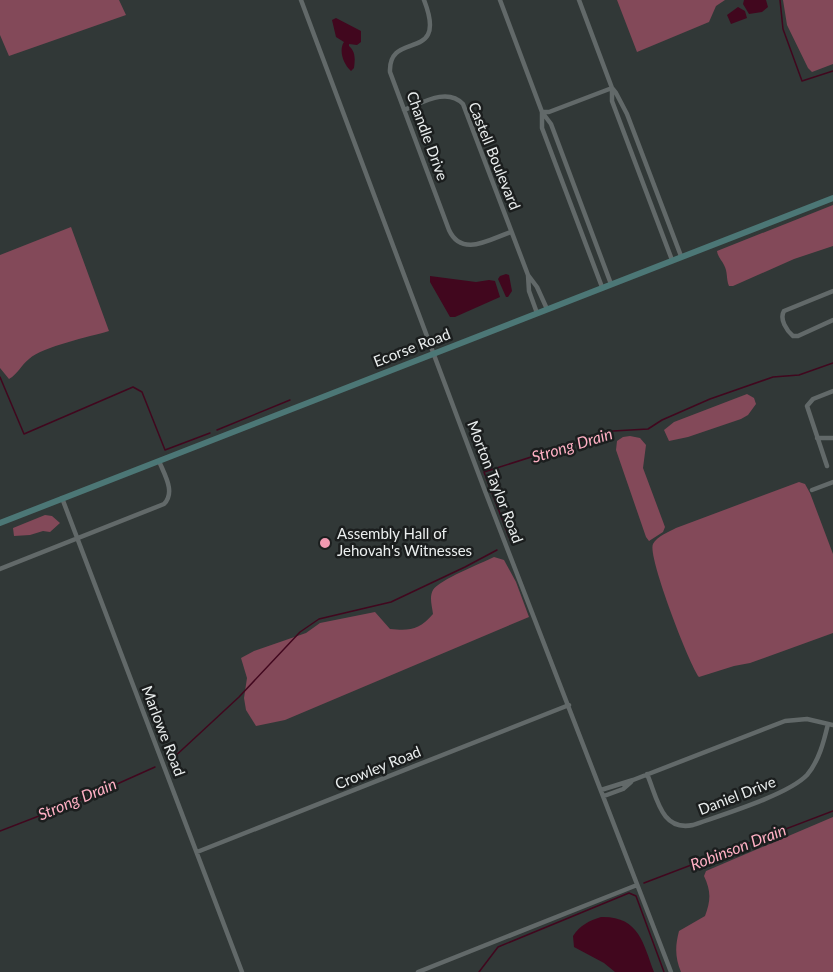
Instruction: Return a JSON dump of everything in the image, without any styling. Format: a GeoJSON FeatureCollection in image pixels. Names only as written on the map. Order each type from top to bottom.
{"type":"FeatureCollection","features":[{"type":"Feature","properties":{"kind":"main road","name":"Ecorse Road"},"geometry":{"type":"LineString","coordinates":[[0,523],[833,198]]}},
{"type":"Feature","properties":{"kind":"street","name":"Morton Taylor Road"},"geometry":{"type":"LineString","coordinates":[[301,0],[487,498],[671,972]]}},
{"type":"Feature","properties":{"kind":"street","name":"Chandle Drive"},"geometry":{"type":"LineString","coordinates":[[424,0],[431,19],[429,33],[421,42],[397,53],[390,65],[404,110],[454,238],[462,244],[472,246],[511,232]]}},
{"type":"Feature","properties":{"kind":"street"},"geometry":{"type":"LineString","coordinates":[[500,0],[542,112],[551,124],[610,284]]}},
{"type":"Feature","properties":{"kind":"street"},"geometry":{"type":"LineString","coordinates":[[579,0],[612,88],[627,114],[681,256]]}},
{"type":"Feature","properties":{"kind":"street"},"geometry":{"type":"LineString","coordinates":[[542,112],[549,112],[612,88]]}},
{"type":"Feature","properties":{"kind":"street"},"geometry":{"type":"LineString","coordinates":[[612,88],[612,101],[672,260]]}},
{"type":"Feature","properties":{"kind":"street","name":"Castell Boulevard"},"geometry":{"type":"LineString","coordinates":[[404,110],[442,96],[453,97],[460,101],[465,108],[528,275],[537,287],[547,309]]}},
{"type":"Feature","properties":{"kind":"street"},"geometry":{"type":"LineString","coordinates":[[542,112],[542,128],[602,287]]}},
{"type":"Feature","properties":{"kind":"street","name":"Castell Boulevard"},"geometry":{"type":"LineString","coordinates":[[528,275],[529,291],[537,313]]}},
{"type":"Feature","properties":{"kind":"street"},"geometry":{"type":"LineString","coordinates":[[833,291],[784,311],[782,314],[783,321],[793,336],[833,321]]}},
{"type":"Feature","properties":{"kind":"street"},"geometry":{"type":"LineString","coordinates":[[827,466],[807,406],[813,399],[833,391]]}},
{"type":"Feature","properties":{"kind":"street"},"geometry":{"type":"LineString","coordinates":[[817,438],[833,438]]}},
{"type":"Feature","properties":{"kind":"street"},"geometry":{"type":"LineString","coordinates":[[0,569],[166,503],[170,497],[170,491],[159,461]]}},
{"type":"Feature","properties":{"kind":"street"},"geometry":{"type":"LineString","coordinates":[[812,490],[833,482]]}},
{"type":"Feature","properties":{"kind":"street","name":"Marlowe Road"},"geometry":{"type":"LineString","coordinates":[[62,498],[242,972]]}},
{"type":"Feature","properties":{"kind":"street","name":"Crowley Road"},"geometry":{"type":"LineString","coordinates":[[197,852],[569,705]]}},
{"type":"Feature","properties":{"kind":"street"},"geometry":{"type":"LineString","coordinates":[[601,789],[633,780],[785,721],[807,719],[831,725]]}},
{"type":"Feature","properties":{"kind":"street","name":"Daniel Drive"},"geometry":{"type":"LineString","coordinates":[[647,774],[668,821],[681,827],[693,825],[783,791],[798,783],[817,760],[831,725]]}},
{"type":"Feature","properties":{"kind":"street"},"geometry":{"type":"LineString","coordinates":[[603,796],[622,789],[633,780]]}},
{"type":"Feature","properties":{"kind":"street"},"geometry":{"type":"LineString","coordinates":[[418,972],[637,885]]}},
{"type":"Feature","properties":{"kind":"shaded area"},"geometry":{"type":"Polygon","coordinates":[[[0,0],[119,0],[126,15],[9,56],[0,35],[0,0]]]}},
{"type":"Feature","properties":{"kind":"shaded area"},"geometry":{"type":"Polygon","coordinates":[[[617,0],[725,0],[716,6],[709,22],[637,52],[617,0]]]}},
{"type":"Feature","properties":{"kind":"shaded area"},"geometry":{"type":"Polygon","coordinates":[[[744,0],[766,0],[768,7],[762,12],[749,14],[743,4],[744,0]]]}},
{"type":"Feature","properties":{"kind":"shaded area"},"geometry":{"type":"Polygon","coordinates":[[[783,0],[833,0],[833,64],[812,72],[808,68],[787,25],[783,0]]]}},
{"type":"Feature","properties":{"kind":"shaded area"},"geometry":{"type":"Polygon","coordinates":[[[738,7],[745,11],[747,18],[731,24],[727,15],[738,7]]]}},
{"type":"Feature","properties":{"kind":"shaded area"},"geometry":{"type":"Polygon","coordinates":[[[336,18],[361,31],[361,42],[357,45],[349,44],[354,56],[354,68],[351,71],[342,56],[344,42],[336,37],[332,20],[336,18]]]}},
{"type":"Feature","properties":{"kind":"shaded area"},"geometry":{"type":"Polygon","coordinates":[[[833,205],[833,246],[794,259],[729,286],[725,268],[717,251],[833,205]]]}},
{"type":"Feature","properties":{"kind":"shaded area"},"geometry":{"type":"Polygon","coordinates":[[[71,227],[109,331],[36,354],[9,379],[0,368],[0,255],[71,227]]]}},
{"type":"Feature","properties":{"kind":"shaded area"},"geometry":{"type":"Polygon","coordinates":[[[506,274],[509,275],[512,291],[508,297],[498,279],[506,274]]]}},
{"type":"Feature","properties":{"kind":"shaded area"},"geometry":{"type":"Polygon","coordinates":[[[430,276],[476,282],[495,281],[500,297],[455,317],[450,317],[430,282],[430,276]]]}},
{"type":"Feature","properties":{"kind":"shaded area"},"geometry":{"type":"Polygon","coordinates":[[[747,394],[754,398],[756,404],[748,415],[688,437],[669,441],[664,430],[674,422],[747,394]]]}},
{"type":"Feature","properties":{"kind":"shaded area"},"geometry":{"type":"Polygon","coordinates":[[[630,436],[640,438],[646,445],[643,468],[665,527],[663,532],[649,541],[616,450],[617,441],[630,436]]]}},
{"type":"Feature","properties":{"kind":"shaded area"},"geometry":{"type":"Polygon","coordinates":[[[799,482],[805,484],[810,493],[833,554],[833,633],[750,663],[699,677],[678,632],[662,587],[656,568],[653,544],[660,536],[676,528],[799,482]]]}},
{"type":"Feature","properties":{"kind":"shaded area"},"geometry":{"type":"Polygon","coordinates":[[[45,515],[52,516],[60,523],[50,532],[14,536],[13,528],[45,515]]]}},
{"type":"Feature","properties":{"kind":"shaded area"},"geometry":{"type":"Polygon","coordinates":[[[494,557],[504,560],[516,582],[529,617],[285,720],[256,726],[246,710],[244,698],[247,678],[241,658],[254,651],[306,633],[320,623],[375,612],[390,629],[414,628],[433,614],[431,596],[437,586],[494,557]]]}},
{"type":"Feature","properties":{"kind":"shaded area"},"geometry":{"type":"Polygon","coordinates":[[[833,817],[833,972],[681,972],[676,952],[679,931],[705,916],[709,896],[704,876],[706,871],[833,817]]]}},
{"type":"Feature","properties":{"kind":"shaded area"},"geometry":{"type":"Polygon","coordinates":[[[601,917],[614,918],[632,926],[638,933],[654,972],[615,972],[604,963],[574,947],[573,936],[576,932],[585,924],[601,917]]]}},
{"type":"Feature","properties":{"kind":"waterway"},"geometry":{"type":"LineString","coordinates":[[780,0],[783,29],[802,81],[833,71]]}},
{"type":"Feature","properties":{"kind":"waterway","name":"Strong Drain"},"geometry":{"type":"LineString","coordinates":[[511,542],[484,472],[613,431],[648,429],[662,420],[710,399],[773,377],[799,375],[833,363]]}},
{"type":"Feature","properties":{"kind":"waterway"},"geometry":{"type":"LineString","coordinates":[[0,377],[24,434],[133,387],[142,392],[165,450],[210,433]]}},
{"type":"Feature","properties":{"kind":"waterway"},"geometry":{"type":"LineString","coordinates":[[217,430],[290,400]]}},
{"type":"Feature","properties":{"kind":"waterway","name":"Strong Drain"},"geometry":{"type":"LineString","coordinates":[[171,760],[239,697],[300,632],[319,619],[391,602],[497,550]]}},
{"type":"Feature","properties":{"kind":"waterway","name":"Strong Drain"},"geometry":{"type":"LineString","coordinates":[[0,831],[88,797],[155,767]]}},
{"type":"Feature","properties":{"kind":"waterway","name":"Robinson Drain"},"geometry":{"type":"LineString","coordinates":[[644,883],[833,811]]}},
{"type":"Feature","properties":{"kind":"waterway","name":"Robinson Drain"},"geometry":{"type":"LineString","coordinates":[[479,972],[498,947],[629,893],[636,896],[664,972]]}},
{"type":"Feature","properties":{"kind":"place","name":"Assembly Hall of Jehovah's Witnesses"},"geometry":{"type":"Point","coordinates":[325,543]}}]}
